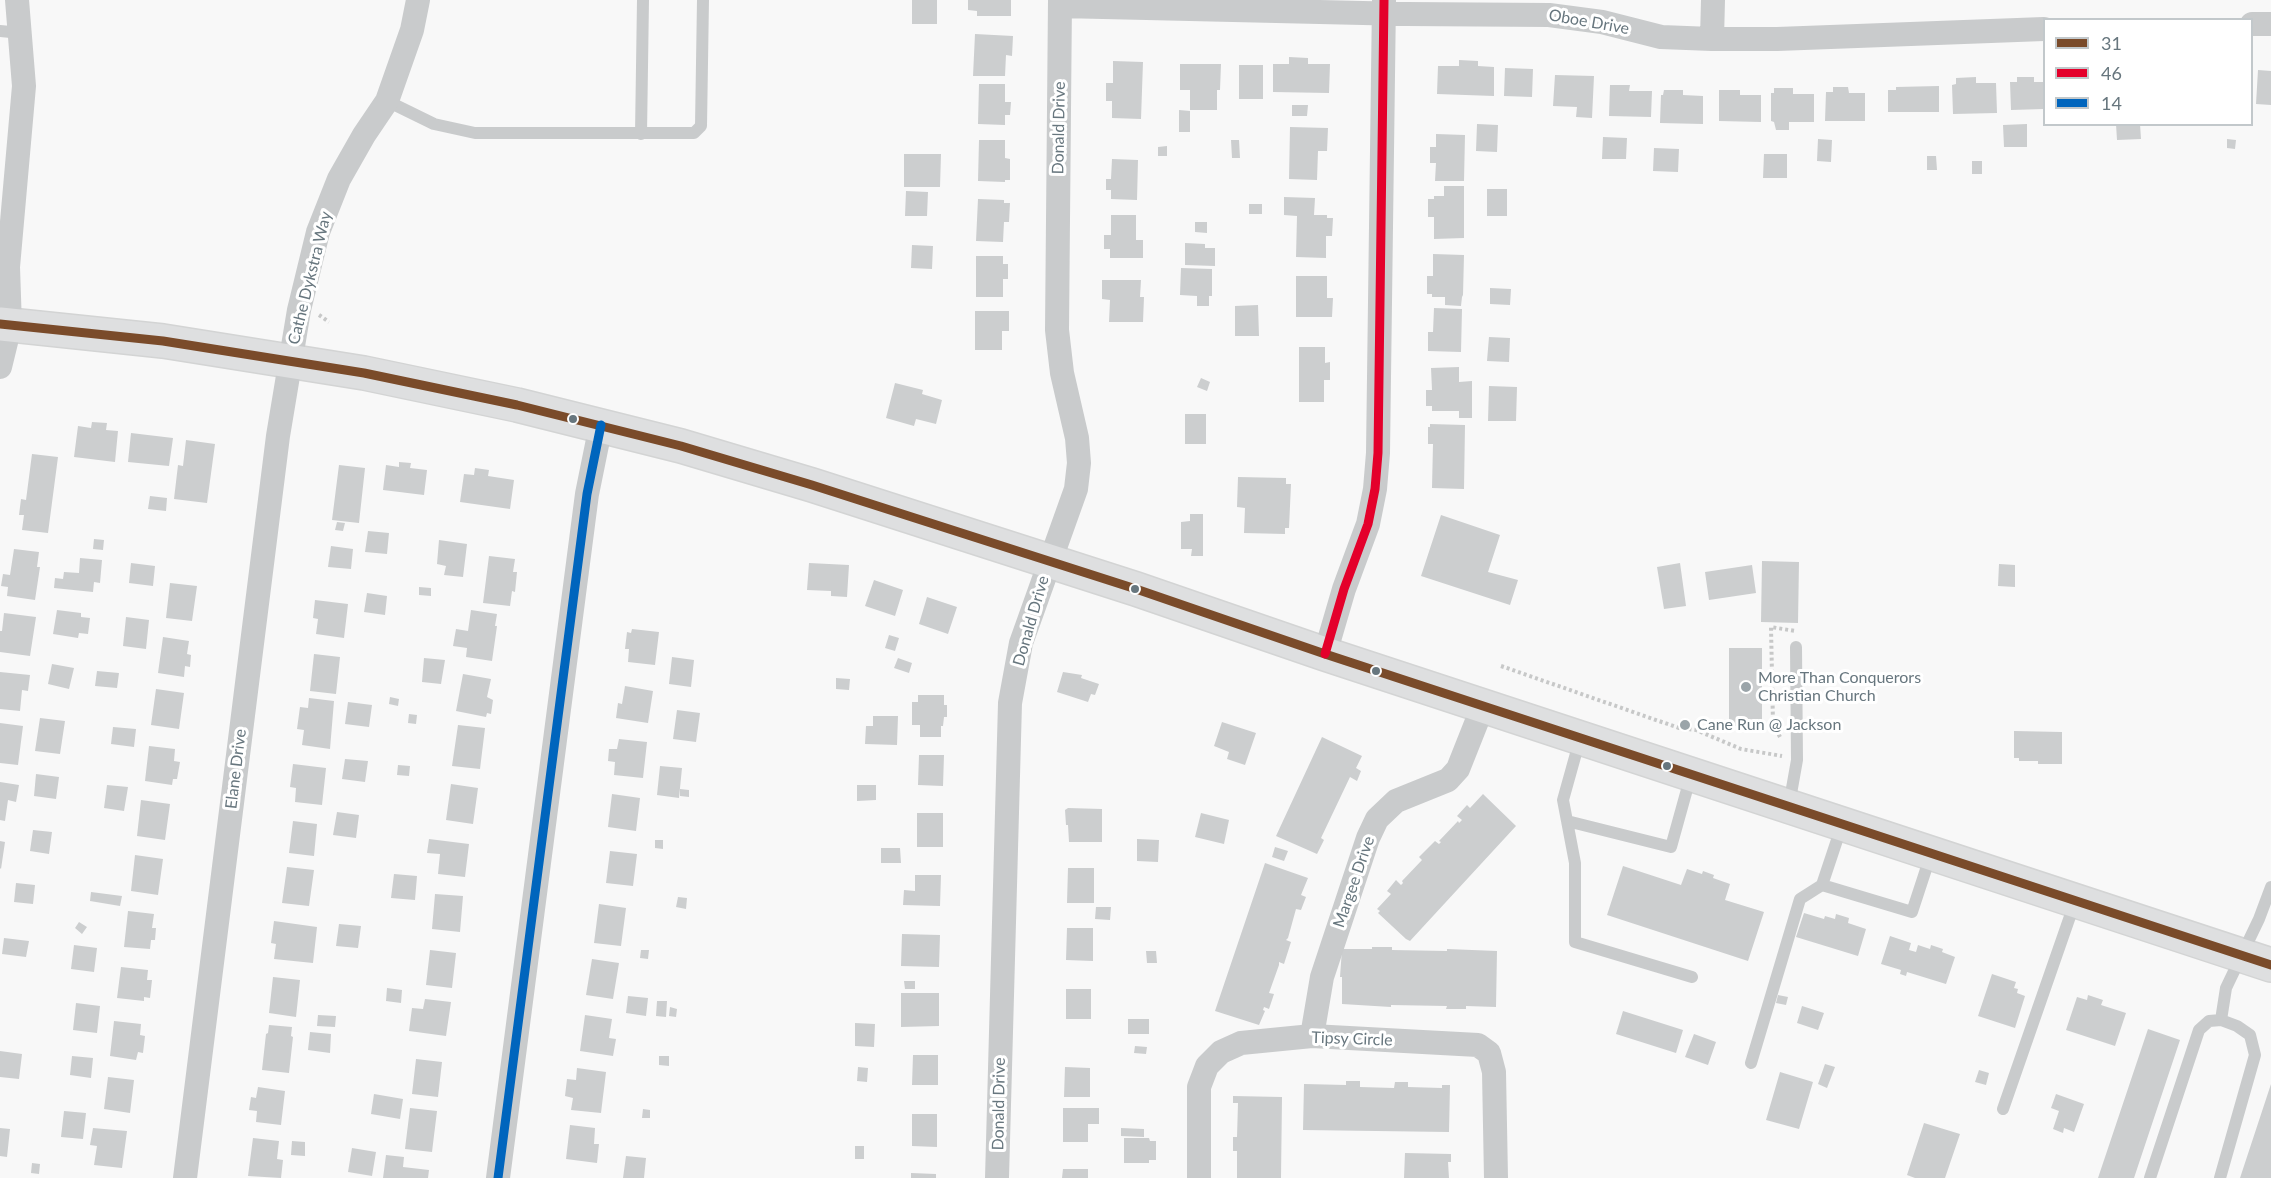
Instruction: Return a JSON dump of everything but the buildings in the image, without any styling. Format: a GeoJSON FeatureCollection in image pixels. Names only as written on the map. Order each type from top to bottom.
{"type":"FeatureCollection","features":[{"type":"Feature","properties":{"kind":"highway"},"geometry":{"type":"LineString","coordinates":[[5,325],[163,341],[410,381],[681,446],[812,485],[1136,589],[1325,654],[2256,960]]}},
{"type":"Feature","properties":{"kind":"street"},"geometry":{"type":"LineString","coordinates":[[0,367],[24,86],[11,32],[17,0]]}},
{"type":"Feature","properties":{"kind":"street","name":"Cathe Dykstra Way"},"geometry":{"type":"LineString","coordinates":[[290,361],[299,310],[318,232],[339,179],[387,101],[412,30],[418,0]]}},
{"type":"Feature","properties":{"kind":"street"},"geometry":{"type":"LineString","coordinates":[[1712,39],[1713,0]]}},
{"type":"Feature","properties":{"kind":"street","name":"Oboe Drive"},"geometry":{"type":"LineString","coordinates":[[1060,3],[1384,6],[1549,15],[1602,22],[1661,37],[1712,39],[1777,39],[2043,29]]}},
{"type":"Feature","properties":{"kind":"street","name":"Donald Drive"},"geometry":{"type":"LineString","coordinates":[[997,1178],[1010,703],[1020,643],[1076,489],[1079,463],[1077,438],[1062,373],[1057,330],[1060,3]]}},
{"type":"Feature","properties":{"kind":"street"},"geometry":{"type":"LineString","coordinates":[[1325,654],[1344,589],[1368,524],[1375,489],[1378,429],[1384,6]]}},
{"type":"Feature","properties":{"kind":"street"},"geometry":{"type":"LineString","coordinates":[[2253,24],[2271,24]]}},
{"type":"Feature","properties":{"kind":"street","name":"Elane Drive"},"geometry":{"type":"LineString","coordinates":[[185,1178],[278,436],[290,361]]}},
{"type":"Feature","properties":{"kind":"street"},"geometry":{"type":"LineString","coordinates":[[498,1178],[587,494],[601,425]]}},
{"type":"Feature","properties":{"kind":"street","name":"Margee Drive"},"geometry":{"type":"LineString","coordinates":[[1312,1036],[1322,977],[1368,838],[1377,819],[1396,801],[1448,780],[1458,769],[1483,706]]}},
{"type":"Feature","properties":{"kind":"street","name":"Tipsy Circle"},"geometry":{"type":"LineString","coordinates":[[1199,1178],[1199,1086],[1207,1066],[1221,1052],[1241,1043],[1312,1036],[1478,1045],[1489,1053],[1494,1072],[1496,1178]]}},
{"type":"Feature","properties":{"kind":"lane"},"geometry":{"type":"LineString","coordinates":[[641,134],[643,0]]}},
{"type":"Feature","properties":{"kind":"lane"},"geometry":{"type":"LineString","coordinates":[[387,101],[434,124],[475,133],[694,133],[701,126],[703,0]]}},
{"type":"Feature","properties":{"kind":"lane"},"geometry":{"type":"LineString","coordinates":[[1789,806],[1797,760],[1796,647]]}},
{"type":"Feature","properties":{"kind":"lane"},"geometry":{"type":"LineString","coordinates":[[1580,738],[1563,800],[1575,863],[1575,942],[1692,977]]}},
{"type":"Feature","properties":{"kind":"lane"},"geometry":{"type":"LineString","coordinates":[[1567,821],[1671,847],[1691,774]]}},
{"type":"Feature","properties":{"kind":"lane"},"geometry":{"type":"LineString","coordinates":[[1751,1062],[1800,899],[1822,885],[1842,824]]}},
{"type":"Feature","properties":{"kind":"lane"},"geometry":{"type":"LineString","coordinates":[[1822,885],[1912,912],[1932,853]]}},
{"type":"Feature","properties":{"kind":"lane"},"geometry":{"type":"LineString","coordinates":[[2221,1020],[2226,988],[2256,960],[2259,920],[2271,887]]}},
{"type":"Feature","properties":{"kind":"lane"},"geometry":{"type":"LineString","coordinates":[[2003,1109],[2075,900]]}},
{"type":"Feature","properties":{"kind":"lane"},"geometry":{"type":"LineString","coordinates":[[2150,1178],[2199,1030],[2209,1021],[2221,1020],[2237,1026],[2250,1035],[2255,1055],[2220,1178]]}},
{"type":"Feature","properties":{"kind":"path"},"geometry":{"type":"LineString","coordinates":[[1782,741],[1773,723],[1771,627],[1794,630],[1796,647]]}},
{"type":"Feature","properties":{"kind":"path"},"geometry":{"type":"LineString","coordinates":[[1501,666],[1679,728],[1696,730],[1741,749],[1785,757],[1787,750]]}},
{"type":"Feature","properties":{"kind":"transit line","name":"46"},"geometry":{"type":"LineString","coordinates":[[1325,654],[1344,589],[1368,524],[1375,489],[1378,453],[1384,0]]}},
{"type":"Feature","properties":{"kind":"transit line","name":"31"},"geometry":{"type":"LineString","coordinates":[[0,324],[163,341],[364,373],[517,405],[681,446],[812,485],[1136,589],[1325,654],[2271,965]]}},
{"type":"Feature","properties":{"kind":"transit line","name":"14"},"geometry":{"type":"LineString","coordinates":[[498,1178],[587,494],[601,425]]}},
{"type":"Feature","properties":{"kind":"place","name":"More Than Conquerors Christian Church"},"geometry":{"type":"Point","coordinates":[1746,687]}},
{"type":"Feature","properties":{"kind":"place","name":"Cane Run @ Jackson"},"geometry":{"type":"Point","coordinates":[1685,725]}}]}
